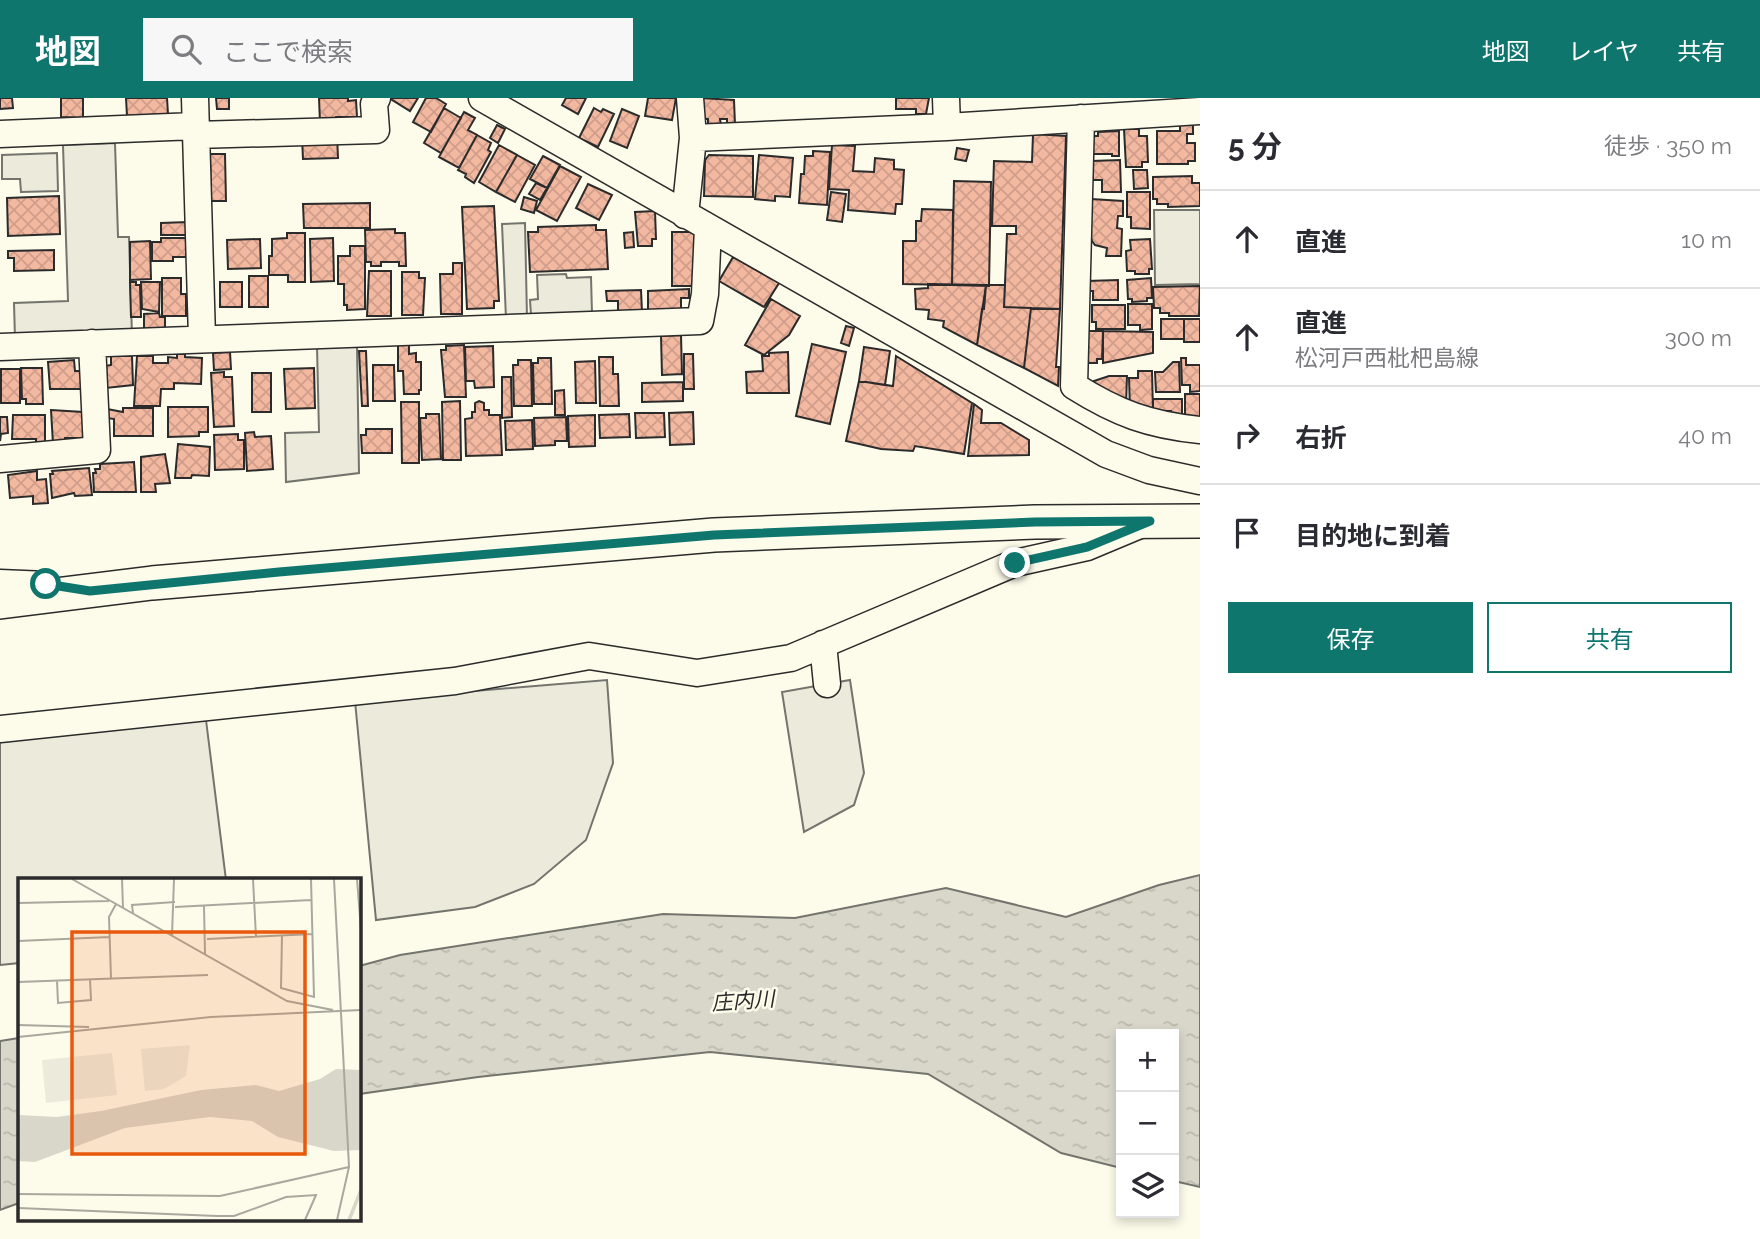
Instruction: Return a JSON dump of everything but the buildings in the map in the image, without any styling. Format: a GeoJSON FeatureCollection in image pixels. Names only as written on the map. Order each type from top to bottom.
{"type":"FeatureCollection","features":[{"type":"Feature","properties":{"kind":"main road"},"geometry":{"type":"LineString","coordinates":[[0,602],[266,573],[714,535],[1035,522],[1200,521]]}},
{"type":"Feature","properties":{"kind":"street"},"geometry":{"type":"LineString","coordinates":[[195,98],[202,338]]}},
{"type":"Feature","properties":{"kind":"street"},"geometry":{"type":"LineString","coordinates":[[0,134],[376,130],[374,104],[377,98]]}},
{"type":"Feature","properties":{"kind":"street"},"geometry":{"type":"LineString","coordinates":[[482,98],[516,107],[697,222],[1106,454],[1149,470],[1200,481]]}},
{"type":"Feature","properties":{"kind":"street"},"geometry":{"type":"LineString","coordinates":[[0,347],[700,321],[705,295],[697,222],[690,98]]}},
{"type":"Feature","properties":{"kind":"street"},"geometry":{"type":"LineString","coordinates":[[946,98],[947,127]]}},
{"type":"Feature","properties":{"kind":"street"},"geometry":{"type":"LineString","coordinates":[[693,138],[947,127],[1200,111]]}},
{"type":"Feature","properties":{"kind":"street"},"geometry":{"type":"LineString","coordinates":[[1081,118],[1074,386],[1107,407],[1142,420],[1200,430]]}},
{"type":"Feature","properties":{"kind":"street"},"geometry":{"type":"LineString","coordinates":[[0,459],[97,450],[92,343]]}},
{"type":"Feature","properties":{"kind":"street"},"geometry":{"type":"LineString","coordinates":[[0,729],[454,681],[589,656],[697,673],[791,658],[1015,563],[1087,547],[1150,521]]}},
{"type":"Feature","properties":{"kind":"street"},"geometry":{"type":"LineString","coordinates":[[0,583],[46,584],[90,591]]}},
{"type":"Feature","properties":{"kind":"street"},"geometry":{"type":"LineString","coordinates":[[823,644],[827,684]]}},
{"type":"Feature","properties":{"kind":"shaded area"},"geometry":{"type":"Polygon","coordinates":[[[115,143],[118,237],[129,237],[132,336],[15,339],[14,303],[68,301],[63,145],[115,143]]]}},
{"type":"Feature","properties":{"kind":"shaded area"},"geometry":{"type":"Polygon","coordinates":[[[57,153],[58,191],[21,192],[20,179],[2,179],[2,155],[57,153]]]}},
{"type":"Feature","properties":{"kind":"shaded area"},"geometry":{"type":"Polygon","coordinates":[[[1154,210],[1200,210],[1200,284],[1155,285],[1154,210]]]}},
{"type":"Feature","properties":{"kind":"shaded area"},"geometry":{"type":"Polygon","coordinates":[[[525,223],[527,318],[506,319],[502,224],[525,223]]]}},
{"type":"Feature","properties":{"kind":"shaded area"},"geometry":{"type":"Polygon","coordinates":[[[566,274],[567,278],[591,277],[592,313],[531,315],[530,300],[538,299],[537,275],[566,274]]]}},
{"type":"Feature","properties":{"kind":"shaded area"},"geometry":{"type":"Polygon","coordinates":[[[357,346],[359,473],[286,482],[285,433],[319,432],[317,347],[357,346]]]}},
{"type":"Feature","properties":{"kind":"shaded area"},"geometry":{"type":"Polygon","coordinates":[[[607,680],[613,763],[586,840],[534,884],[475,907],[376,920],[355,701],[607,680]]]}},
{"type":"Feature","properties":{"kind":"shaded area"},"geometry":{"type":"Polygon","coordinates":[[[850,680],[864,773],[854,805],[804,832],[782,692],[850,680]]]}},
{"type":"Feature","properties":{"kind":"shaded area"},"geometry":{"type":"Polygon","coordinates":[[[206,720],[226,878],[18,878],[18,963],[0,965],[0,742],[206,720]]]}},
{"type":"Feature","properties":{"kind":"water","name":"庄内川"},"geometry":{"type":"Polygon","coordinates":[[[1200,875],[1200,1187],[1179,1182],[1179,1029],[1116,1029],[1116,1167],[1061,1153],[928,1074],[710,1052],[478,1077],[360,1094],[360,966],[400,955],[663,914],[795,918],[946,888],[1066,917],[1159,885],[1200,875]]]}},
{"type":"Feature","properties":{"kind":"water"},"geometry":{"type":"Polygon","coordinates":[[[18,1038],[18,1203],[0,1210],[0,1041],[18,1038]]]}},
{"type":"Feature","properties":{"kind":"route"},"geometry":{"type":"LineString","coordinates":[[46,584],[90,591],[152,583],[714,535],[1035,522],[1150,521],[1087,547],[1015,563]]}}]}
